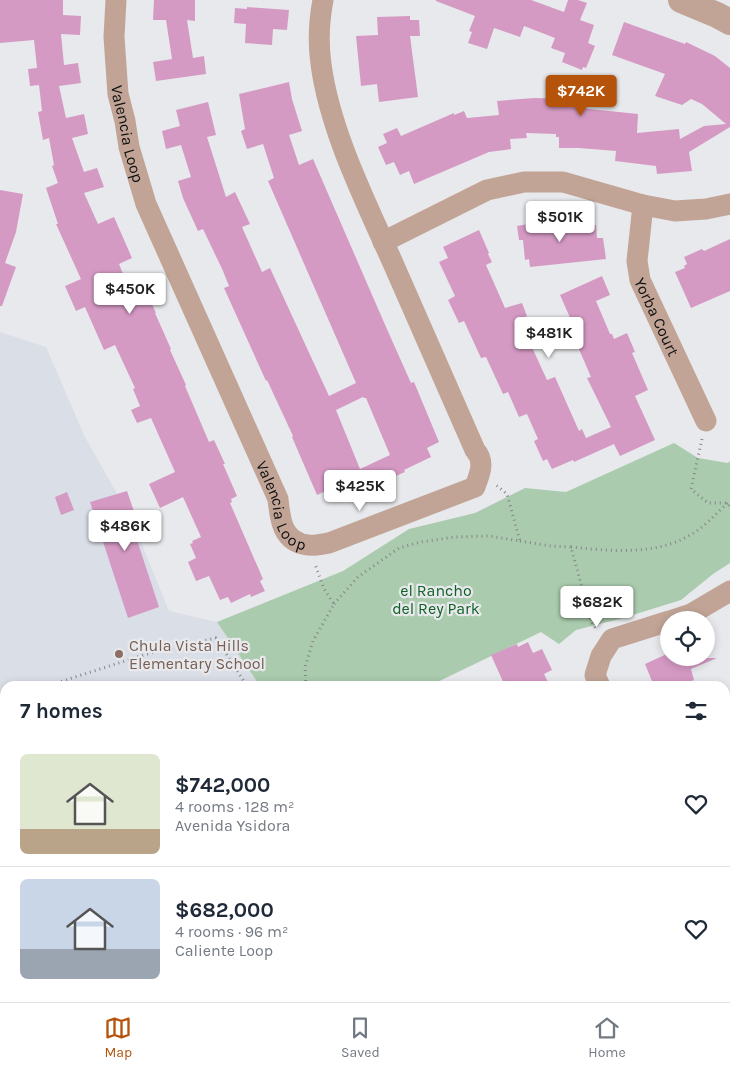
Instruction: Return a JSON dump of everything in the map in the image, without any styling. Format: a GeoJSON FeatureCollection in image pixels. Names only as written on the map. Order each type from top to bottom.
{"type":"FeatureCollection","features":[{"type":"Feature","properties":{"kind":"street","name":"Valencia Loop"},"geometry":{"type":"LineString","coordinates":[[116,0],[114,37],[118,94],[129,147],[146,204],[278,499],[281,525],[294,540],[308,545],[328,543],[475,487],[480,472]]}},
{"type":"Feature","properties":{"kind":"street"},"geometry":{"type":"LineString","coordinates":[[323,0],[319,40],[325,88],[346,155],[383,242],[479,454],[482,468],[480,472]]}},
{"type":"Feature","properties":{"kind":"street"},"geometry":{"type":"LineString","coordinates":[[682,0],[730,22]]}},
{"type":"Feature","properties":{"kind":"street"},"geometry":{"type":"LineString","coordinates":[[383,242],[487,190],[524,182],[563,182],[643,205],[675,211],[706,210],[730,204]]}},
{"type":"Feature","properties":{"kind":"street","name":"Yorba Court"},"geometry":{"type":"LineString","coordinates":[[643,205],[637,261],[640,280],[706,421]]}},
{"type":"Feature","properties":{"kind":"street"},"geometry":{"type":"LineString","coordinates":[[696,611],[730,591]]}},
{"type":"Feature","properties":{"kind":"street"},"geometry":{"type":"LineString","coordinates":[[598,681],[595,675],[601,656],[612,640],[660,624]]}},
{"type":"Feature","properties":{"kind":"path"},"geometry":{"type":"LineString","coordinates":[[706,421],[691,489],[708,503],[729,503]]}},
{"type":"Feature","properties":{"kind":"path"},"geometry":{"type":"LineString","coordinates":[[480,472],[507,494],[520,541]]}},
{"type":"Feature","properties":{"kind":"path"},"geometry":{"type":"LineString","coordinates":[[306,681],[305,667],[313,641],[334,604],[358,577],[399,548],[421,542],[455,537],[489,536],[551,546],[611,550],[648,549],[670,544],[692,534],[729,503]]}},
{"type":"Feature","properties":{"kind":"path"},"geometry":{"type":"LineString","coordinates":[[308,545],[324,589],[334,604]]}},
{"type":"Feature","properties":{"kind":"path"},"geometry":{"type":"LineString","coordinates":[[571,547],[592,621],[606,647]]}},
{"type":"Feature","properties":{"kind":"path"},"geometry":{"type":"LineString","coordinates":[[62,681],[147,654],[216,638],[245,681]]}},
{"type":"Feature","properties":{"kind":"shaded area","name":"Chula Vista Hills Elementary School"},"geometry":{"type":"Polygon","coordinates":[[[0,332],[46,347],[85,437],[132,520],[169,611],[217,622],[257,681],[0,681],[0,332]]]}},
{"type":"Feature","properties":{"kind":"green space","name":"el Rancho del Rey Park"},"geometry":{"type":"Polygon","coordinates":[[[674,443],[698,458],[728,463],[730,461],[730,563],[681,600],[576,630],[559,644],[541,632],[439,681],[257,681],[217,622],[343,571],[409,529],[475,513],[525,488],[566,492],[674,443]]]}},
{"type":"Feature","properties":{"kind":"building"},"geometry":{"type":"Polygon","coordinates":[[[0,0],[63,0],[63,15],[81,16],[80,35],[61,34],[64,65],[78,63],[81,83],[59,86],[66,118],[84,114],[88,134],[72,138],[84,172],[97,168],[104,187],[84,193],[98,224],[114,217],[132,258],[119,264],[133,299],[147,293],[209,442],[214,440],[225,464],[223,464],[237,496],[231,499],[232,502],[230,503],[263,579],[260,581],[265,591],[251,597],[250,594],[231,603],[228,597],[220,600],[209,576],[196,581],[188,562],[196,558],[190,544],[201,537],[183,497],[160,508],[149,484],[175,472],[151,418],[137,423],[131,410],[140,406],[133,389],[135,388],[115,345],[104,350],[85,307],[76,311],[65,286],[81,279],[56,224],[58,224],[46,188],[58,183],[52,166],[54,165],[49,138],[43,140],[38,112],[42,111],[39,85],[30,86],[28,69],[37,68],[34,40],[0,43],[0,0]]]}},
{"type":"Feature","properties":{"kind":"building"},"geometry":{"type":"Polygon","coordinates":[[[154,0],[195,0],[195,21],[187,20],[193,58],[204,56],[206,74],[156,81],[153,62],[172,59],[166,20],[153,20],[154,0]]]}},
{"type":"Feature","properties":{"kind":"building"},"geometry":{"type":"Polygon","coordinates":[[[436,0],[531,0],[564,12],[568,0],[578,0],[587,3],[580,20],[594,25],[588,43],[595,46],[586,68],[583,67],[582,70],[562,62],[565,53],[551,48],[555,38],[524,26],[520,37],[494,28],[487,49],[468,43],[472,32],[469,31],[475,16],[436,0]]]}},
{"type":"Feature","properties":{"kind":"building"},"geometry":{"type":"Polygon","coordinates":[[[247,7],[289,10],[287,30],[273,29],[272,45],[245,43],[246,24],[234,23],[235,8],[247,9],[247,7]]]}},
{"type":"Feature","properties":{"kind":"building"},"geometry":{"type":"Polygon","coordinates":[[[410,16],[410,20],[419,20],[420,36],[410,36],[418,97],[379,102],[377,84],[361,86],[356,36],[378,35],[377,17],[410,16]]]}},
{"type":"Feature","properties":{"kind":"building"},"geometry":{"type":"Polygon","coordinates":[[[624,22],[685,44],[686,42],[715,56],[730,68],[730,127],[689,152],[692,171],[657,174],[656,166],[615,161],[616,151],[559,148],[559,137],[556,137],[556,134],[526,133],[527,138],[510,139],[511,149],[489,152],[414,184],[409,171],[400,175],[394,162],[386,165],[378,147],[387,143],[383,134],[397,128],[401,136],[454,113],[454,115],[464,111],[467,118],[499,115],[497,101],[534,98],[580,99],[580,108],[638,114],[637,133],[679,129],[680,139],[704,126],[726,124],[702,104],[691,99],[682,105],[655,96],[665,74],[612,55],[624,22]]]}},
{"type":"Feature","properties":{"kind":"building"},"geometry":{"type":"Polygon","coordinates":[[[289,82],[302,131],[289,135],[299,165],[313,159],[386,327],[411,383],[414,382],[439,442],[427,448],[431,457],[404,470],[405,472],[336,502],[330,489],[317,495],[293,436],[224,288],[229,286],[223,271],[203,229],[198,231],[183,198],[178,181],[191,177],[181,145],[166,149],[162,131],[180,126],[176,110],[208,102],[216,135],[207,137],[226,197],[235,192],[250,224],[242,227],[262,272],[270,268],[329,396],[356,383],[268,181],[274,178],[263,144],[247,149],[241,131],[245,129],[239,94],[289,82]],[[366,398],[336,410],[360,469],[390,455],[366,398]]]}},
{"type":"Feature","properties":{"kind":"building"},"geometry":{"type":"Polygon","coordinates":[[[0,190],[23,194],[16,232],[5,263],[16,267],[2,306],[0,306],[0,190]]]}},
{"type":"Feature","properties":{"kind":"building"},"geometry":{"type":"Polygon","coordinates":[[[550,218],[553,226],[584,223],[585,226],[596,225],[597,238],[603,238],[606,259],[530,267],[529,259],[525,260],[523,240],[519,240],[517,226],[528,224],[528,220],[550,218]]]}},
{"type":"Feature","properties":{"kind":"building"},"geometry":{"type":"Polygon","coordinates":[[[479,230],[492,262],[486,265],[505,308],[522,303],[527,316],[519,319],[547,380],[555,377],[579,431],[582,429],[586,438],[611,427],[587,378],[591,377],[575,340],[579,338],[560,295],[602,276],[610,295],[596,301],[614,339],[627,333],[635,352],[632,353],[648,390],[635,396],[655,440],[620,456],[614,444],[574,462],[573,460],[552,469],[547,459],[543,461],[534,441],[538,439],[527,414],[519,417],[508,392],[503,394],[486,357],[481,358],[464,321],[459,323],[448,300],[455,296],[439,262],[448,258],[443,247],[479,230]]]}},
{"type":"Feature","properties":{"kind":"building"},"geometry":{"type":"Polygon","coordinates":[[[730,239],[730,291],[691,308],[675,272],[685,268],[684,266],[687,264],[684,257],[702,249],[704,251],[730,239]]]}},
{"type":"Feature","properties":{"kind":"building"},"geometry":{"type":"Polygon","coordinates":[[[127,491],[140,529],[134,531],[159,607],[128,618],[90,502],[127,491]]]}},
{"type":"Feature","properties":{"kind":"building"},"geometry":{"type":"Polygon","coordinates":[[[67,492],[74,510],[61,515],[55,497],[67,492]]]}},
{"type":"Feature","properties":{"kind":"building"},"geometry":{"type":"Polygon","coordinates":[[[528,642],[533,653],[542,649],[552,670],[544,674],[548,681],[503,681],[491,655],[517,644],[518,647],[528,642]]]}},
{"type":"Feature","properties":{"kind":"building"},"geometry":{"type":"Polygon","coordinates":[[[660,657],[660,666],[698,666],[691,669],[694,680],[692,681],[652,681],[645,664],[660,657]]]}},
{"type":"Feature","properties":{"kind":"place","name":"Chula Vista Hills Elementary School"},"geometry":{"type":"Point","coordinates":[119,654]}}]}
